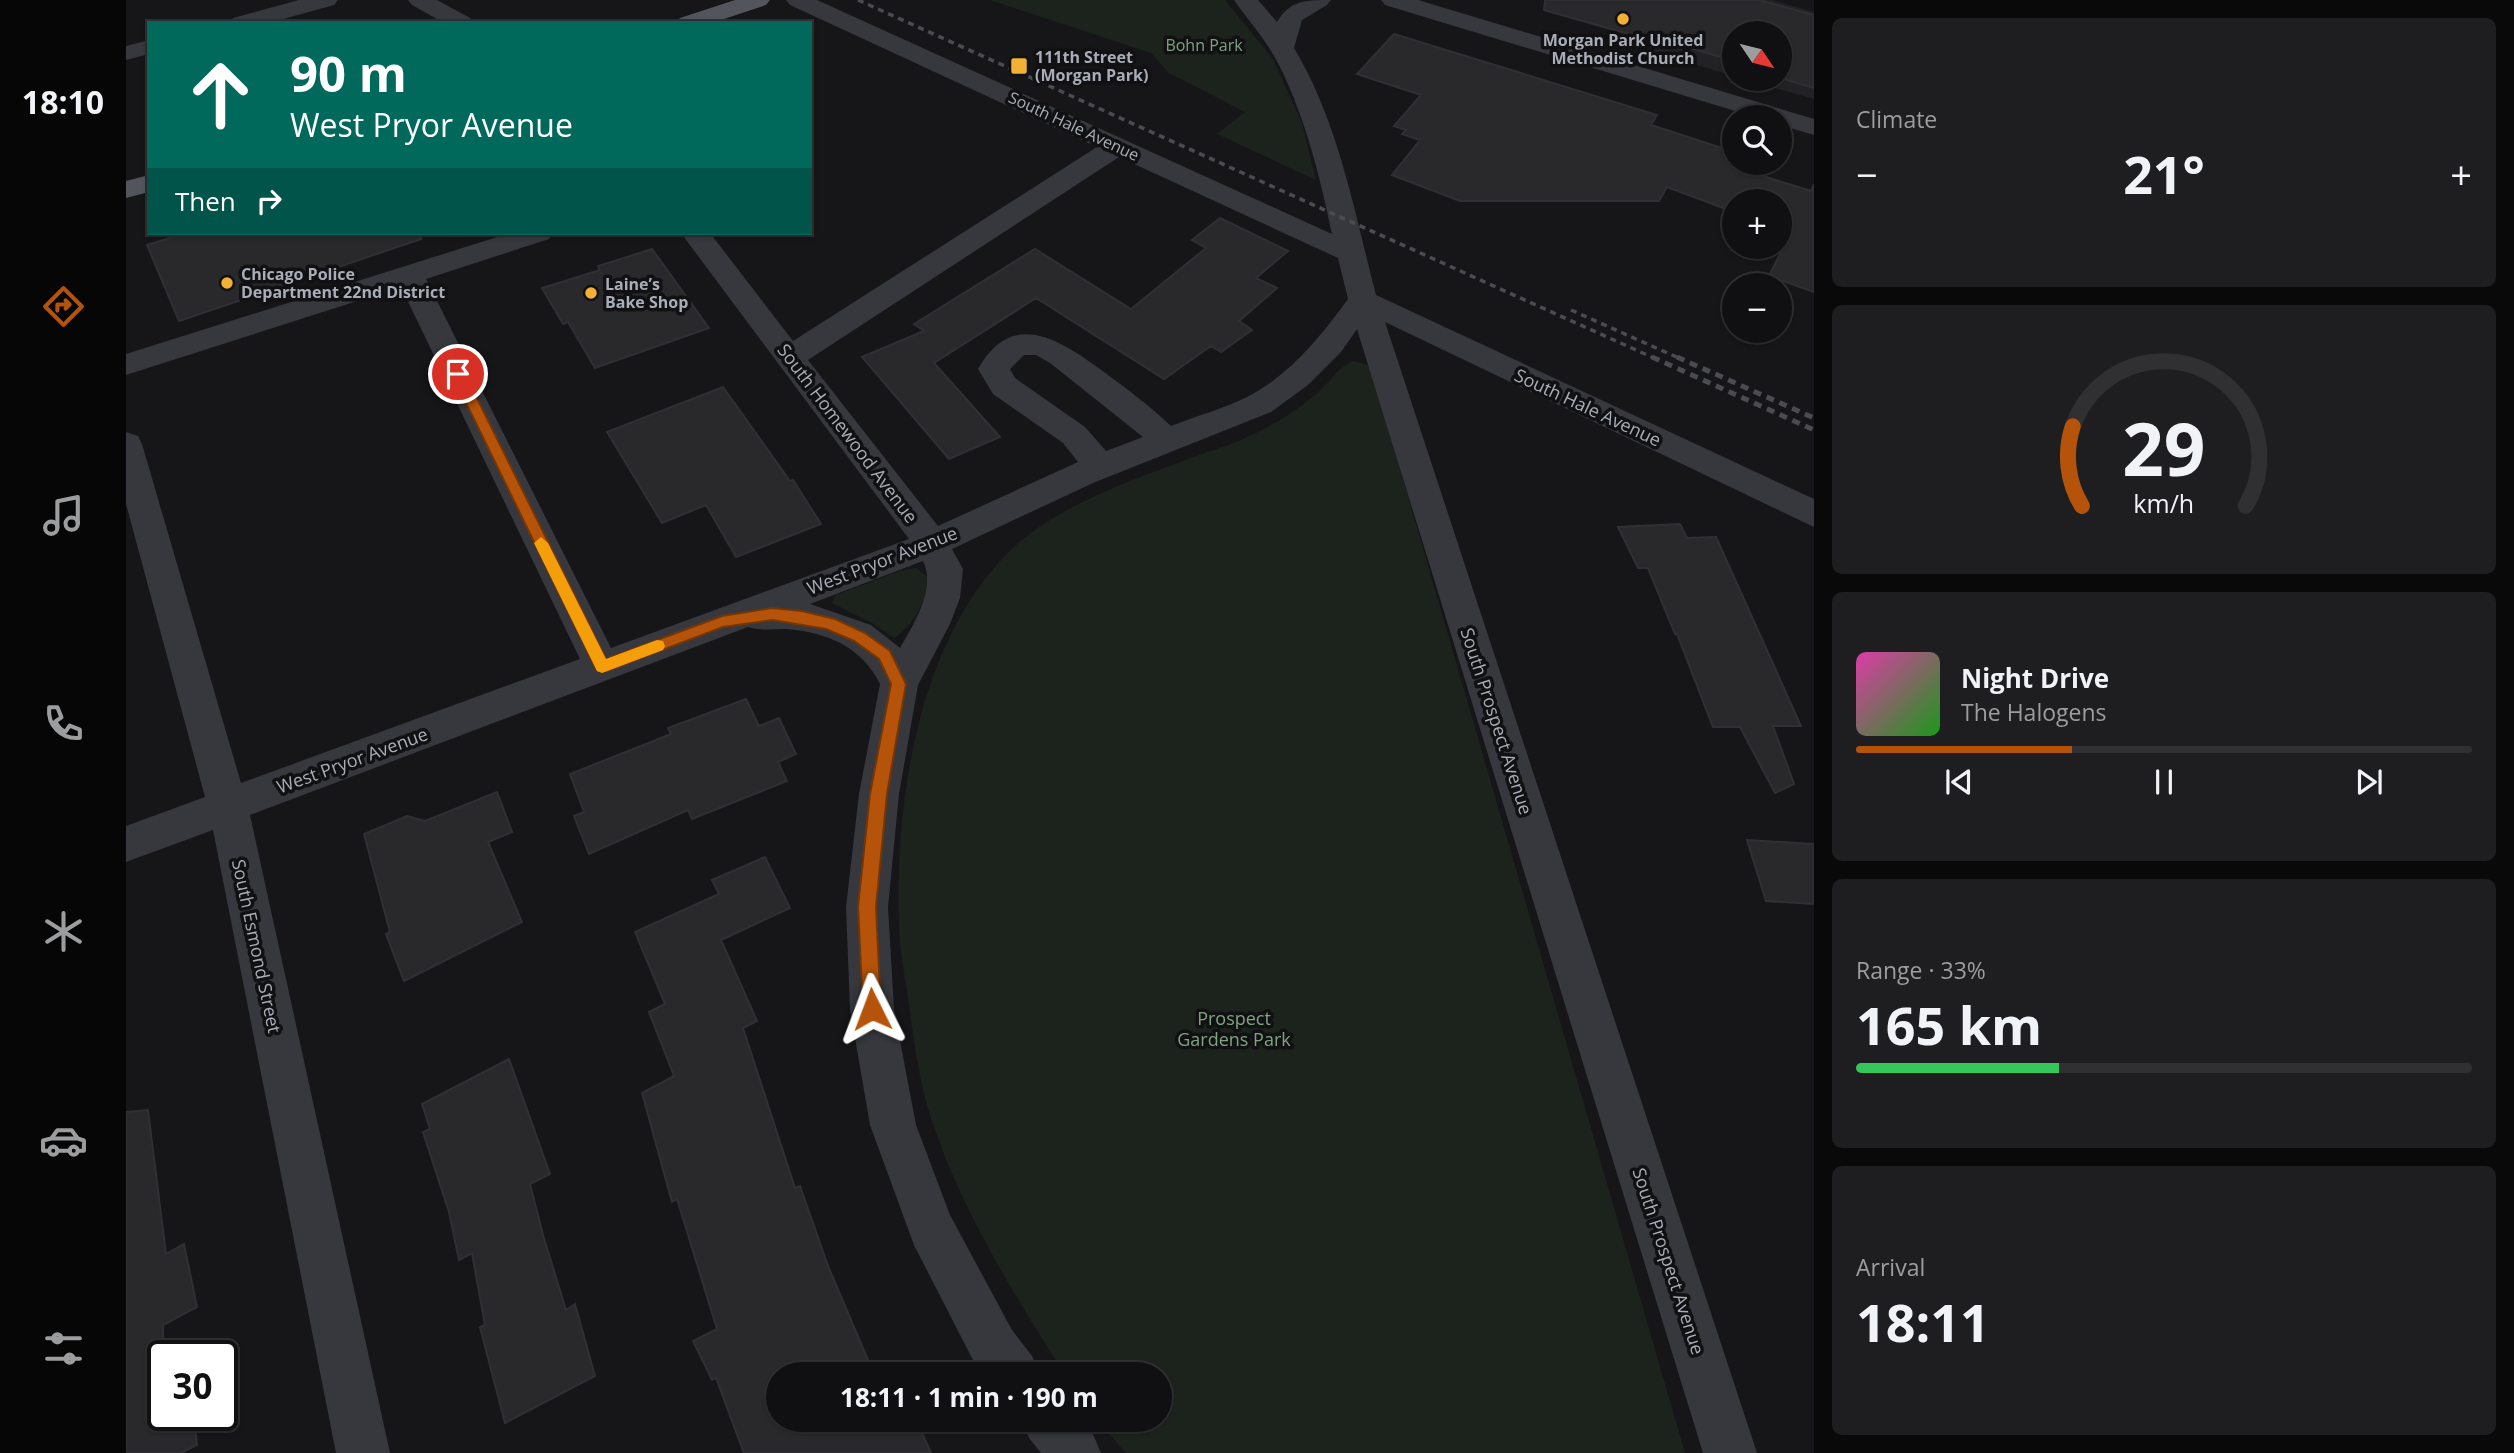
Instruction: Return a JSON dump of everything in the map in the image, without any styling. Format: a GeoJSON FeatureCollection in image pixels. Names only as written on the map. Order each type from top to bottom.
{"type":"FeatureCollection","features":[{"type":"Feature","properties":{"kind":"main road"},"geometry":{"type":"LineString","coordinates":[[694,21],[758,0]]}},
{"type":"Feature","properties":{"kind":"main road"},"geometry":{"type":"LineString","coordinates":[[126,190],[147,184]]}},
{"type":"Feature","properties":{"kind":"street"},"geometry":{"type":"LineString","coordinates":[[248,21],[326,0]]}},
{"type":"Feature","properties":{"kind":"street"},"geometry":{"type":"LineString","coordinates":[[421,0],[455,18],[476,0]]}},
{"type":"Feature","properties":{"kind":"street","name":"South Hale Avenue"},"geometry":{"type":"LineString","coordinates":[[798,0],[1349,252]]}},
{"type":"Feature","properties":{"kind":"street","name":"South Prospect Avenue"},"geometry":{"type":"LineString","coordinates":[[1246,0],[1283,46],[1301,82],[1320,134],[1363,300],[1730,1453]]}},
{"type":"Feature","properties":{"kind":"street"},"geometry":{"type":"LineString","coordinates":[[1283,46],[1286,22],[1300,9],[1319,0]]}},
{"type":"Feature","properties":{"kind":"street"},"geometry":{"type":"LineString","coordinates":[[1394,0],[1814,127]]}},
{"type":"Feature","properties":{"kind":"street"},"geometry":{"type":"LineString","coordinates":[[126,54],[147,48]]}},
{"type":"Feature","properties":{"kind":"street"},"geometry":{"type":"LineString","coordinates":[[790,357],[1117,145]]}},
{"type":"Feature","properties":{"kind":"street"},"geometry":{"type":"LineString","coordinates":[[126,365],[533,235]]}},
{"type":"Feature","properties":{"kind":"street","name":"South Homewood Avenue"},"geometry":{"type":"LineString","coordinates":[[697,235],[932,544],[945,569],[942,598],[932,624],[899,684],[879,794],[867,907],[872,1009],[893,1125],[932,1228],[994,1348],[1005,1362]]}},
{"type":"Feature","properties":{"kind":"street"},"geometry":{"type":"LineString","coordinates":[[409,274],[602,667]]}},
{"type":"Feature","properties":{"kind":"street","name":"South Hale Avenue"},"geometry":{"type":"LineString","coordinates":[[1363,300],[1814,514]]}},
{"type":"Feature","properties":{"kind":"street","name":"West Pryor Avenue"},"geometry":{"type":"LineString","coordinates":[[126,844],[932,544],[1100,467],[1260,404],[1297,377],[1330,345],[1363,300]]}},
{"type":"Feature","properties":{"kind":"street"},"geometry":{"type":"LineString","coordinates":[[1100,467],[1074,435],[1004,386],[994,369],[1001,352],[1015,346],[1041,346],[1059,355],[1138,412],[1167,441]]}},
{"type":"Feature","properties":{"kind":"street","name":"South Esmond Street"},"geometry":{"type":"LineString","coordinates":[[126,444],[228,806],[363,1453]]}},
{"type":"Feature","properties":{"kind":"street"},"geometry":{"type":"LineString","coordinates":[[722,622],[772,614],[802,617],[830,624],[859,637],[884,655],[899,684]]}},
{"type":"Feature","properties":{"kind":"street"},"geometry":{"type":"LineString","coordinates":[[1058,1432],[1074,1453]]}},
{"type":"Feature","properties":{"kind":"shaded area"},"geometry":{"type":"Polygon","coordinates":[[[1682,0],[1772,0],[1814,12],[1814,99],[1786,91],[1792,91],[1792,21],[1722,21],[1722,72],[1647,50],[1682,0]]]}},
{"type":"Feature","properties":{"kind":"green space","name":"Bohn Park"},"geometry":{"type":"Polygon","coordinates":[[[990,0],[1225,0],[1273,59],[1302,123],[1316,180],[1217,134],[1245,112],[1169,73],[1151,53],[990,0]]]}},
{"type":"Feature","properties":{"kind":"green space","name":"Prospect Gardens Park"},"geometry":{"type":"Polygon","coordinates":[[[1353,361],[1369,365],[1372,372],[1685,1453],[1126,1453],[1107,1432],[1172,1432],[1172,1362],[1057,1362],[991,1253],[959,1190],[928,1110],[918,1065],[901,952],[899,873],[908,773],[919,722],[934,673],[955,627],[980,585],[1012,549],[1053,518],[1128,482],[1264,429],[1308,401],[1343,367],[1353,361]]]}},
{"type":"Feature","properties":{"kind":"green space"},"geometry":{"type":"Polygon","coordinates":[[[916,568],[929,578],[926,595],[913,620],[894,638],[872,623],[832,603],[836,595],[900,571],[916,568]]]}},
{"type":"Feature","properties":{"kind":"building"},"geometry":{"type":"Polygon","coordinates":[[[1545,0],[1759,0],[1814,15],[1814,88],[1792,82],[1792,21],[1722,21],[1722,57],[1690,48],[1688,51],[1544,10],[1545,0]]]}},
{"type":"Feature","properties":{"kind":"building"},"geometry":{"type":"Polygon","coordinates":[[[1394,34],[1657,115],[1651,125],[1722,148],[1722,175],[1760,175],[1811,191],[1814,184],[1814,292],[1792,284],[1792,273],[1770,273],[1778,259],[1792,259],[1792,189],[1722,189],[1722,208],[1667,187],[1659,201],[1460,201],[1392,175],[1420,140],[1402,134],[1406,130],[1394,126],[1421,95],[1357,74],[1394,34]]]}},
{"type":"Feature","properties":{"kind":"building"},"geometry":{"type":"Polygon","coordinates":[[[1220,218],[1288,251],[1256,278],[1277,288],[1239,321],[1252,330],[1221,352],[1211,346],[1164,379],[1036,298],[934,363],[1000,437],[949,459],[862,357],[924,331],[914,324],[1035,249],[1131,309],[1206,248],[1192,240],[1220,218]]]}},
{"type":"Feature","properties":{"kind":"building","name":"Chicago Police Department 22nd District"},"geometry":{"type":"Polygon","coordinates":[[[180,235],[420,235],[421,239],[179,321],[147,245],[180,235]]]}},
{"type":"Feature","properties":{"kind":"building"},"geometry":{"type":"Polygon","coordinates":[[[652,249],[709,328],[595,368],[568,322],[563,324],[542,288],[600,270],[598,266],[652,249]]]}},
{"type":"Feature","properties":{"kind":"building"},"geometry":{"type":"Polygon","coordinates":[[[723,387],[790,481],[793,480],[821,524],[736,557],[706,505],[662,523],[607,432],[723,387]]]}},
{"type":"Feature","properties":{"kind":"building"},"geometry":{"type":"Polygon","coordinates":[[[1680,524],[1687,538],[1716,537],[1801,726],[1773,726],[1794,784],[1775,793],[1740,727],[1713,727],[1648,568],[1638,568],[1618,527],[1680,524]]]}},
{"type":"Feature","properties":{"kind":"building"},"geometry":{"type":"Polygon","coordinates":[[[746,699],[759,726],[779,718],[796,754],[778,762],[787,781],[692,819],[688,810],[589,854],[574,816],[584,812],[570,774],[671,734],[668,728],[746,699]]]}},
{"type":"Feature","properties":{"kind":"building"},"geometry":{"type":"Polygon","coordinates":[[[497,792],[512,832],[488,842],[522,922],[404,981],[386,934],[390,932],[364,834],[407,816],[425,821],[497,792]]]}},
{"type":"Feature","properties":{"kind":"building"},"geometry":{"type":"Polygon","coordinates":[[[1747,840],[1814,844],[1814,904],[1766,901],[1747,840]]]}},
{"type":"Feature","properties":{"kind":"building"},"geometry":{"type":"Polygon","coordinates":[[[765,857],[790,908],[721,940],[757,1021],[743,1028],[795,1188],[800,1186],[828,1266],[869,1362],[766,1362],[766,1432],[922,1432],[931,1453],[744,1453],[716,1378],[712,1380],[693,1341],[717,1329],[677,1199],[672,1202],[642,1093],[674,1076],[649,1012],[665,1004],[635,932],[719,894],[712,880],[765,857]]]}},
{"type":"Feature","properties":{"kind":"building"},"geometry":{"type":"Polygon","coordinates":[[[509,1059],[550,1174],[530,1184],[543,1235],[566,1310],[575,1304],[595,1376],[505,1423],[480,1327],[485,1325],[472,1253],[459,1260],[449,1212],[423,1132],[430,1129],[422,1104],[509,1059]]]}},
{"type":"Feature","properties":{"kind":"building"},"geometry":{"type":"Polygon","coordinates":[[[148,1110],[166,1254],[184,1244],[197,1307],[163,1325],[163,1340],[147,1340],[147,1431],[196,1431],[197,1445],[181,1453],[126,1453],[126,1112],[148,1110]]]}},
{"type":"Feature","properties":{"kind":"railway"},"geometry":{"type":"LineString","coordinates":[[858,0],[1656,359]]}},
{"type":"Feature","properties":{"kind":"railway"},"geometry":{"type":"LineString","coordinates":[[1571,310],[1681,359]]}},
{"type":"Feature","properties":{"kind":"railway"},"geometry":{"type":"LineString","coordinates":[[1652,357],[1814,430]]}},
{"type":"Feature","properties":{"kind":"railway"},"geometry":{"type":"LineString","coordinates":[[1677,357],[1814,418]]}},
{"type":"Feature","properties":{"kind":"slow traffic"},"geometry":{"type":"LineString","coordinates":[[541,543],[602,667],[657,646]]}},
{"type":"Feature","properties":{"kind":"place","name":"Morgan Park United Methodist Church"},"geometry":{"type":"Point","coordinates":[1623,19]}},
{"type":"Feature","properties":{"kind":"place","name":"111th Street (Morgan Park)"},"geometry":{"type":"Point","coordinates":[1019,66]}},
{"type":"Feature","properties":{"kind":"place","name":"Chicago Police Department 22nd District"},"geometry":{"type":"Point","coordinates":[227,283]}},
{"type":"Feature","properties":{"kind":"place","name":"Laine’s Bake Shop"},"geometry":{"type":"Point","coordinates":[591,293]}},
{"type":"Feature","properties":{"kind":"route"},"geometry":{"type":"LineString","coordinates":[[458,374],[602,667],[722,622],[772,614],[802,617],[830,624],[859,637],[884,655],[899,684],[879,794],[867,907],[872,1009]]}}]}
